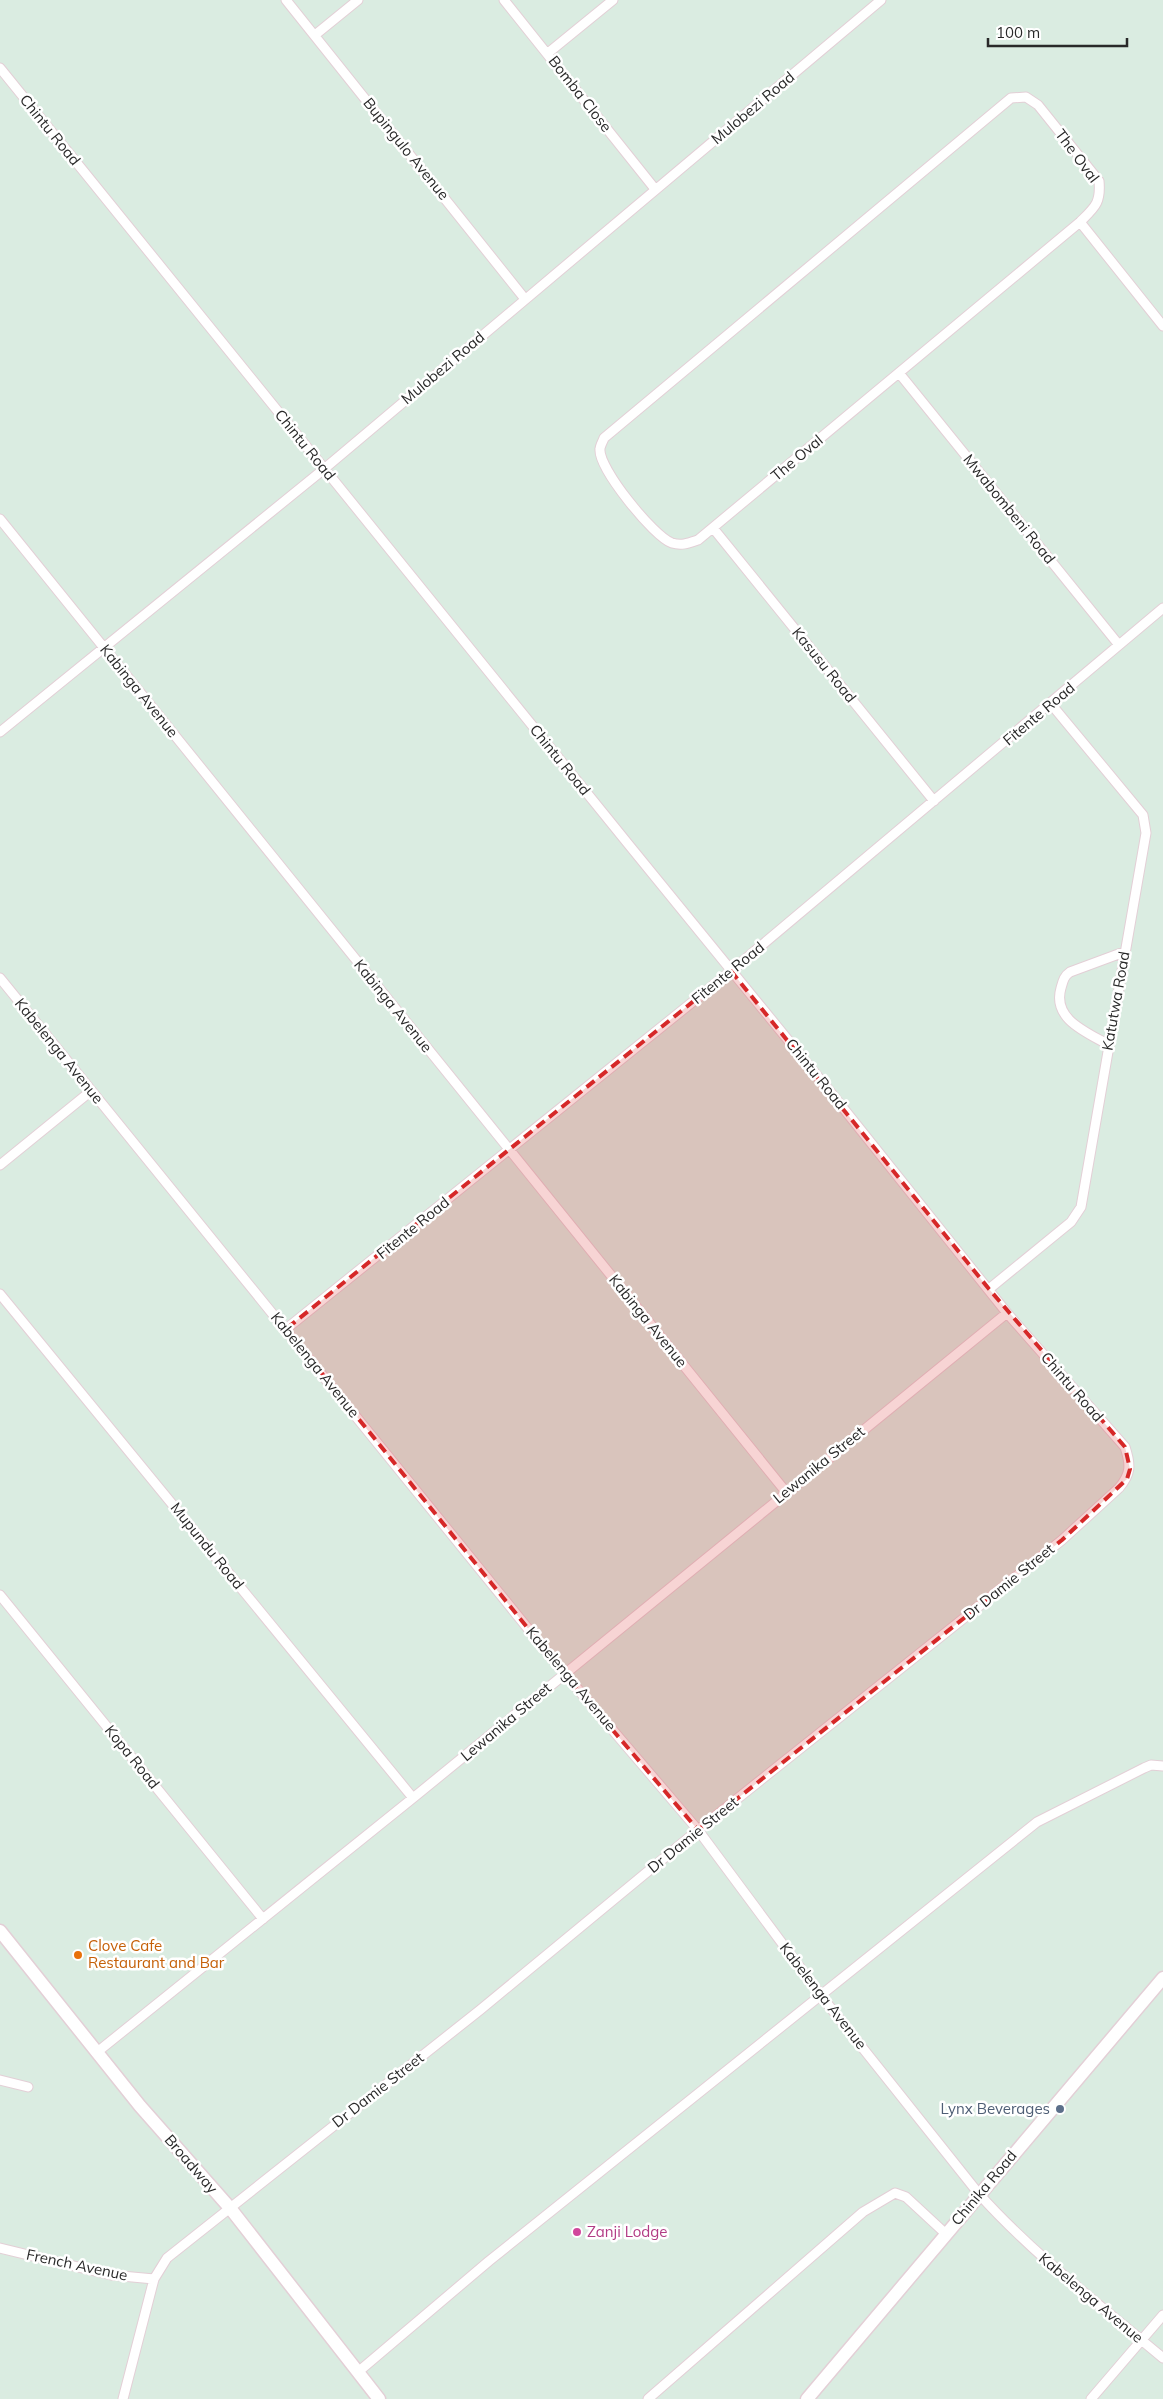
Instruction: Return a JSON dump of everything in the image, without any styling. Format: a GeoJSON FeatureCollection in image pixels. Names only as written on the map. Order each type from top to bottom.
{"type":"FeatureCollection","features":[{"type":"Feature","properties":{"kind":"main road","name":"Broadway"},"geometry":{"type":"LineString","coordinates":[[0,1931],[140,2106],[230,2208],[379,2399]]}},
{"type":"Feature","properties":{"kind":"main road","name":"Chinika Road"},"geometry":{"type":"LineString","coordinates":[[807,2399],[1163,1978]]}},
{"type":"Feature","properties":{"kind":"street","name":"Bupingulo Avenue"},"geometry":{"type":"LineString","coordinates":[[286,0],[525,299]]}},
{"type":"Feature","properties":{"kind":"street"},"geometry":{"type":"LineString","coordinates":[[315,35],[358,0]]}},
{"type":"Feature","properties":{"kind":"street","name":"Bomba Close"},"geometry":{"type":"LineString","coordinates":[[504,0],[655,189]]}},
{"type":"Feature","properties":{"kind":"street"},"geometry":{"type":"LineString","coordinates":[[548,53],[613,0]]}},
{"type":"Feature","properties":{"kind":"street","name":"Mulobezi Road"},"geometry":{"type":"LineString","coordinates":[[0,732],[324,469],[881,0]]}},
{"type":"Feature","properties":{"kind":"street","name":"Chintu Road"},"geometry":{"type":"LineString","coordinates":[[0,68],[990,1289],[1007,1313],[1125,1447]]}},
{"type":"Feature","properties":{"kind":"street","name":"The Oval"},"geometry":{"type":"LineString","coordinates":[[1026,97],[1038,105],[1099,181],[1100,194],[1098,203],[1080,222],[899,373],[713,528],[698,540],[686,544],[672,542],[658,534],[615,482],[603,463],[600,449],[604,438],[1011,98],[1026,97]]}},
{"type":"Feature","properties":{"kind":"street"},"geometry":{"type":"LineString","coordinates":[[1080,222],[1163,326]]}},
{"type":"Feature","properties":{"kind":"street","name":"Mwabombeni Road"},"geometry":{"type":"LineString","coordinates":[[899,373],[1119,645]]}},
{"type":"Feature","properties":{"kind":"street","name":"Kabinga Avenue"},"geometry":{"type":"LineString","coordinates":[[0,520],[786,1492]]}},
{"type":"Feature","properties":{"kind":"street","name":"Kasusu Road"},"geometry":{"type":"LineString","coordinates":[[713,528],[934,801]]}},
{"type":"Feature","properties":{"kind":"street","name":"Fitente Road"},"geometry":{"type":"LineString","coordinates":[[286,1329],[510,1151],[731,971],[1052,704],[1163,608]]}},
{"type":"Feature","properties":{"kind":"street","name":"Katutwa Road"},"geometry":{"type":"LineString","coordinates":[[990,1289],[1071,1222],[1081,1207],[1146,824],[1143,815],[1052,704]]}},
{"type":"Feature","properties":{"kind":"street"},"geometry":{"type":"LineString","coordinates":[[1109,1045],[1078,1026],[1063,1014],[1059,1004],[1060,991],[1064,978],[1070,972],[1124,952]]}},
{"type":"Feature","properties":{"kind":"street","name":"Kabelenga Avenue"},"geometry":{"type":"LineString","coordinates":[[0,978],[564,1673],[698,1830],[822,1997],[979,2194],[1001,2219],[1053,2266],[1163,2358]]}},
{"type":"Feature","properties":{"kind":"street"},"geometry":{"type":"LineString","coordinates":[[0,1165],[91,1091]]}},
{"type":"Feature","properties":{"kind":"street","name":"Mupundu Road"},"geometry":{"type":"LineString","coordinates":[[0,1294],[413,1798]]}},
{"type":"Feature","properties":{"kind":"street","name":"Lewanika Street"},"geometry":{"type":"LineString","coordinates":[[96,2053],[413,1798],[1007,1313]]}},
{"type":"Feature","properties":{"kind":"street","name":"Dr Damie Street"},"geometry":{"type":"LineString","coordinates":[[123,2399],[154,2279],[167,2258],[487,2004],[698,1830],[1069,1533],[1126,1479],[1130,1469],[1125,1447]]}},
{"type":"Feature","properties":{"kind":"street","name":"Kopa Road"},"geometry":{"type":"LineString","coordinates":[[0,1595],[263,1919]]}},
{"type":"Feature","properties":{"kind":"street"},"geometry":{"type":"LineString","coordinates":[[358,2372],[490,2261],[822,1997],[1037,1822],[1144,1768],[1163,1766]]}},
{"type":"Feature","properties":{"kind":"street"},"geometry":{"type":"LineString","coordinates":[[0,2080],[28,2087]]}},
{"type":"Feature","properties":{"kind":"street"},"geometry":{"type":"LineString","coordinates":[[648,2399],[864,2212],[888,2196],[895,2193],[906,2197],[946,2234]]}},
{"type":"Feature","properties":{"kind":"street","name":"French Avenue"},"geometry":{"type":"LineString","coordinates":[[0,2248],[104,2273],[154,2279]]}},
{"type":"Feature","properties":{"kind":"street"},"geometry":{"type":"LineString","coordinates":[[1091,2399],[1163,2316]]}},
{"type":"Feature","properties":{"kind":"highlighted area"},"geometry":{"type":"Polygon","coordinates":[[[731,971],[989,1289],[1125,1447],[1130,1469],[1127,1479],[1062,1540],[698,1830],[564,1673],[286,1329],[731,971]]]}},
{"type":"Feature","properties":{"kind":"place","name":"Clove Cafe Restaurant and Bar"},"geometry":{"type":"Point","coordinates":[78,1955]}},
{"type":"Feature","properties":{"kind":"place","name":"Lynx Beverages"},"geometry":{"type":"Point","coordinates":[1060,2109]}},
{"type":"Feature","properties":{"kind":"place","name":"Zanji Lodge"},"geometry":{"type":"Point","coordinates":[577,2232]}}]}
